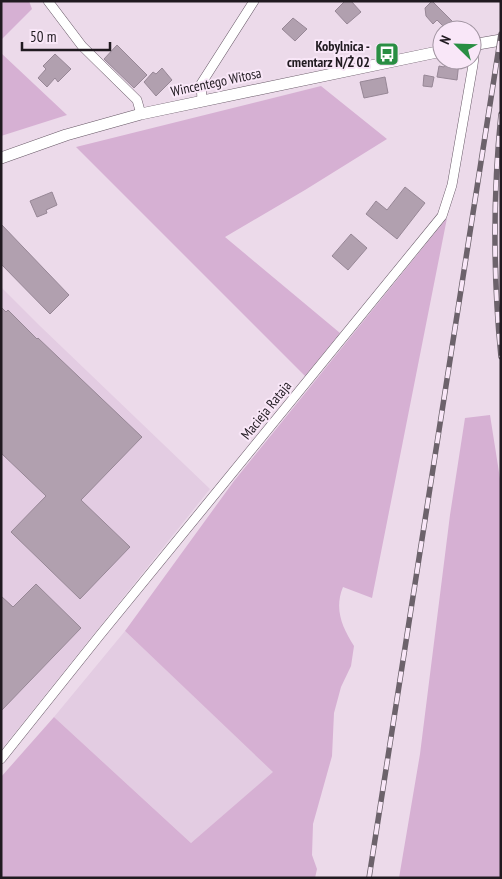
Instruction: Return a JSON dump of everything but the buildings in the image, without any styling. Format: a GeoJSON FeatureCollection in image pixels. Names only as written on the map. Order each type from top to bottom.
{"type":"FeatureCollection","features":[{"type":"Feature","properties":{"kind":"street"},"geometry":{"type":"LineString","coordinates":[[48,1],[82,46],[137,100],[141,114]]}},
{"type":"Feature","properties":{"kind":"street"},"geometry":{"type":"LineString","coordinates":[[202,100],[201,84],[254,1]]}},
{"type":"Feature","properties":{"kind":"street"},"geometry":{"type":"LineString","coordinates":[[482,43],[501,40]]}},
{"type":"Feature","properties":{"kind":"street","name":"Wincentego Witosa"},"geometry":{"type":"LineString","coordinates":[[1,158],[66,135],[141,114],[432,53]]}},
{"type":"Feature","properties":{"kind":"street","name":"Macieja Rataja"},"geometry":{"type":"LineString","coordinates":[[1,759],[106,627],[442,216],[452,184],[472,70]]}},
{"type":"Feature","properties":{"kind":"shaded area"},"geometry":{"type":"Polygon","coordinates":[[[1,1],[29,1],[32,9],[1,40],[1,1]]]}},
{"type":"Feature","properties":{"kind":"shaded area"},"geometry":{"type":"Polygon","coordinates":[[[1,53],[67,115],[1,136],[1,53]]]}},
{"type":"Feature","properties":{"kind":"shaded area"},"geometry":{"type":"Polygon","coordinates":[[[321,86],[387,139],[225,237],[340,333],[305,376],[76,147],[321,86]]]}},
{"type":"Feature","properties":{"kind":"shaded area"},"geometry":{"type":"Polygon","coordinates":[[[447,218],[372,598],[343,587],[340,595],[339,610],[341,618],[354,646],[351,666],[341,687],[334,713],[332,756],[313,824],[312,855],[317,869],[315,878],[1,878],[1,777],[54,717],[191,843],[273,772],[125,631],[234,481],[447,218]]]}},
{"type":"Feature","properties":{"kind":"shaded area"},"geometry":{"type":"Polygon","coordinates":[[[1,287],[210,489],[1,750],[1,287]]]}},
{"type":"Feature","properties":{"kind":"shaded area"},"geometry":{"type":"Polygon","coordinates":[[[490,415],[501,485],[501,878],[399,878],[420,754],[450,515],[465,418],[490,415]]]}},
{"type":"Feature","properties":{"kind":"shaded area"},"geometry":{"type":"Polygon","coordinates":[[[125,631],[274,772],[191,843],[54,717],[125,631]]]}},
{"type":"Feature","properties":{"kind":"railway"},"geometry":{"type":"LineString","coordinates":[[369,878],[501,34]]}},
{"type":"Feature","properties":{"kind":"railway"},"geometry":{"type":"LineString","coordinates":[[501,114],[495,205],[496,296],[501,357]]}},
{"type":"Feature","properties":{"kind":"place","name":"Kobylnica - cmentarz N/Ż 02"},"geometry":{"type":"Point","coordinates":[387,54]}}]}
